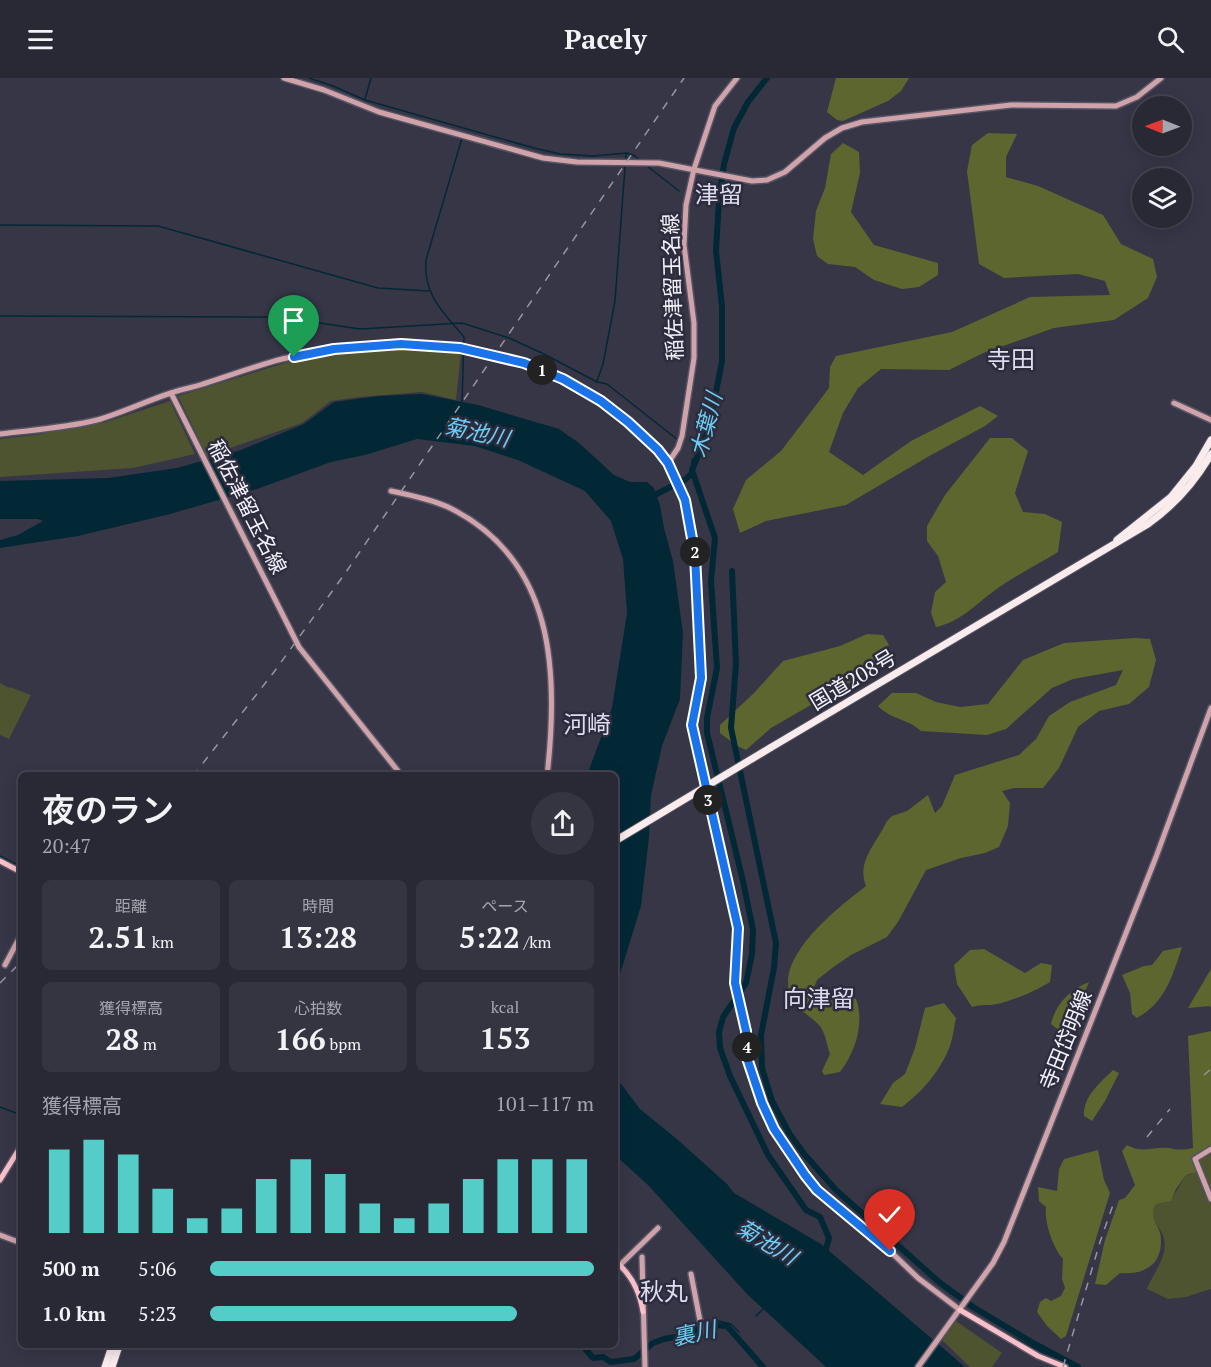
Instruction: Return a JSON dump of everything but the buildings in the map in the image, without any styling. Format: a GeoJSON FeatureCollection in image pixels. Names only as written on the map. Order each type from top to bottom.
{"type":"FeatureCollection","features":[{"type":"Feature","properties":{"kind":"highway","name":"国道208号"},"geometry":{"type":"LineString","coordinates":[[1108,547],[1171,497],[1196,466],[1211,440]]}},
{"type":"Feature","properties":{"kind":"highway","name":"国道208号"},"geometry":{"type":"LineString","coordinates":[[618,839],[1108,547],[1126,539],[1167,509],[1202,469],[1211,454]]}},
{"type":"Feature","properties":{"kind":"highway"},"geometry":{"type":"LineString","coordinates":[[105,1367],[111,1348]]}},
{"type":"Feature","properties":{"kind":"highway"},"geometry":{"type":"LineString","coordinates":[[112,1367],[118,1348]]}},
{"type":"Feature","properties":{"kind":"main road"},"geometry":{"type":"LineString","coordinates":[[284,78],[324,90],[379,112],[543,158],[577,162],[659,163],[752,181],[767,180],[785,172],[833,133],[862,122],[1011,105],[1116,106],[1137,97],[1161,78]]}},
{"type":"Feature","properties":{"kind":"main road","name":"稲佐津留玉名線"},"geometry":{"type":"LineString","coordinates":[[668,463],[678,448],[684,427],[694,358],[694,323],[684,245],[686,205],[715,106],[737,78]]}},
{"type":"Feature","properties":{"kind":"main road"},"geometry":{"type":"LineString","coordinates":[[0,434],[97,420],[273,362],[328,350],[401,344],[460,348],[524,363],[582,389],[628,422],[658,450],[668,463],[680,487],[691,521],[701,669],[692,725],[738,928],[739,940],[734,974],[746,1031],[747,1058],[762,1103],[774,1129],[817,1190],[890,1251],[958,1313],[1038,1356],[1065,1367]]}},
{"type":"Feature","properties":{"kind":"main road","name":"稲佐津留玉名線"},"geometry":{"type":"LineString","coordinates":[[172,396],[299,647],[399,772]]}},
{"type":"Feature","properties":{"kind":"main road"},"geometry":{"type":"LineString","coordinates":[[1174,403],[1211,420]]}},
{"type":"Feature","properties":{"kind":"main road"},"geometry":{"type":"LineString","coordinates":[[391,491],[446,506],[464,515],[489,533],[508,551],[517,565],[538,607],[550,655],[553,699],[547,772]]}},
{"type":"Feature","properties":{"kind":"main road","name":"寺田岱明線"},"geometry":{"type":"LineString","coordinates":[[918,1367],[969,1298],[993,1263],[1004,1242],[1156,857],[1211,708]]}},
{"type":"Feature","properties":{"kind":"main road"},"geometry":{"type":"LineString","coordinates":[[0,861],[18,870]]}},
{"type":"Feature","properties":{"kind":"main road"},"geometry":{"type":"LineString","coordinates":[[5,965],[18,941]]}},
{"type":"Feature","properties":{"kind":"main road"},"geometry":{"type":"LineString","coordinates":[[1211,1149],[1195,1159],[1211,1199]]}},
{"type":"Feature","properties":{"kind":"main road"},"geometry":{"type":"LineString","coordinates":[[0,1180],[18,1151]]}},
{"type":"Feature","properties":{"kind":"main road"},"geometry":{"type":"LineString","coordinates":[[643,1312],[639,1294],[632,1280],[618,1263],[658,1228]]}},
{"type":"Feature","properties":{"kind":"main road"},"geometry":{"type":"LineString","coordinates":[[0,1235],[18,1243]]}},
{"type":"Feature","properties":{"kind":"main road"},"geometry":{"type":"LineString","coordinates":[[642,1257],[645,1367]]}},
{"type":"Feature","properties":{"kind":"main road"},"geometry":{"type":"LineString","coordinates":[[692,1274],[702,1328]]}},
{"type":"Feature","properties":{"kind":"green space"},"geometry":{"type":"Polygon","coordinates":[[[836,78],[909,78],[901,91],[888,101],[843,121],[837,120],[827,112],[836,78]]]}},
{"type":"Feature","properties":{"kind":"green space"},"geometry":{"type":"Polygon","coordinates":[[[988,133],[1017,134],[1006,157],[1006,177],[1038,186],[1103,215],[1121,244],[1153,259],[1157,277],[1148,298],[1114,320],[1054,328],[983,353],[949,370],[881,369],[858,388],[843,413],[829,452],[863,475],[911,441],[980,406],[998,416],[985,426],[846,505],[766,521],[740,533],[733,509],[746,480],[781,451],[829,388],[830,367],[836,356],[952,332],[1030,297],[1110,295],[1105,281],[1078,274],[1004,278],[979,264],[967,171],[972,145],[988,133]]]}},
{"type":"Feature","properties":{"kind":"green space"},"geometry":{"type":"Polygon","coordinates":[[[843,143],[859,152],[860,173],[851,212],[874,245],[938,263],[938,275],[919,287],[902,289],[874,280],[855,267],[828,264],[817,256],[813,239],[816,211],[825,188],[831,154],[843,143]]]}},
{"type":"Feature","properties":{"kind":"green space"},"geometry":{"type":"Polygon","coordinates":[[[404,347],[461,352],[456,400],[422,392],[331,401],[302,423],[207,456],[178,396],[288,362],[363,349],[404,347]]]}},
{"type":"Feature","properties":{"kind":"green space"},"geometry":{"type":"Polygon","coordinates":[[[170,401],[195,454],[133,468],[0,477],[0,439],[106,422],[170,401]]]}},
{"type":"Feature","properties":{"kind":"green space"},"geometry":{"type":"Polygon","coordinates":[[[990,438],[1012,438],[1028,451],[1015,493],[1023,512],[1045,514],[1062,522],[1058,552],[1018,575],[960,617],[936,627],[931,613],[935,592],[946,582],[938,556],[927,541],[927,526],[945,495],[990,438]]]}},
{"type":"Feature","properties":{"kind":"green space"},"geometry":{"type":"Polygon","coordinates":[[[867,634],[883,635],[889,645],[861,676],[771,728],[746,750],[720,733],[720,725],[783,661],[840,646],[867,634]]]}},
{"type":"Feature","properties":{"kind":"green space"},"geometry":{"type":"Polygon","coordinates":[[[1150,639],[1156,660],[1149,687],[1129,704],[1099,711],[1078,727],[1059,768],[1043,788],[1014,788],[1002,791],[1010,803],[1008,826],[999,847],[926,870],[898,922],[887,937],[851,955],[817,980],[810,997],[848,997],[856,999],[859,1008],[859,1028],[850,1056],[840,1072],[824,1075],[822,1071],[830,1054],[824,1034],[818,1024],[795,1004],[790,994],[788,979],[792,963],[813,933],[866,886],[864,868],[866,860],[887,821],[892,816],[907,811],[928,795],[935,813],[942,806],[955,775],[1019,755],[1036,739],[1049,716],[1070,702],[1116,685],[1123,670],[1073,679],[1052,688],[1006,729],[987,735],[921,731],[888,714],[878,706],[892,693],[916,693],[936,702],[960,707],[988,704],[1023,660],[1064,643],[1150,639]]]}},
{"type":"Feature","properties":{"kind":"green space"},"geometry":{"type":"Polygon","coordinates":[[[0,683],[31,695],[9,739],[0,735],[0,683]]]}},
{"type":"Feature","properties":{"kind":"green space"},"geometry":{"type":"Polygon","coordinates":[[[1182,947],[1167,987],[1155,1005],[1137,1018],[1132,1014],[1130,993],[1122,975],[1152,965],[1163,951],[1182,947]]]}},
{"type":"Feature","properties":{"kind":"green space"},"geometry":{"type":"Polygon","coordinates":[[[984,949],[1025,973],[1041,963],[1052,965],[1050,982],[1030,993],[1005,1002],[972,1007],[957,984],[954,965],[970,950],[984,949]]]}},
{"type":"Feature","properties":{"kind":"green space"},"geometry":{"type":"Polygon","coordinates":[[[1211,969],[1211,1008],[1210,1006],[1188,1008],[1211,969]]]}},
{"type":"Feature","properties":{"kind":"green space"},"geometry":{"type":"Polygon","coordinates":[[[1089,982],[1066,1036],[1051,1024],[1053,1017],[1064,998],[1089,982]]]}},
{"type":"Feature","properties":{"kind":"green space"},"geometry":{"type":"Polygon","coordinates":[[[944,1003],[956,1018],[950,1046],[942,1064],[917,1095],[902,1107],[880,1104],[893,1083],[905,1074],[915,1048],[925,1008],[944,1003]]]}},
{"type":"Feature","properties":{"kind":"green space"},"geometry":{"type":"Polygon","coordinates":[[[1211,1031],[1211,1149],[1198,1161],[1202,1170],[1186,1175],[1171,1201],[1156,1204],[1153,1214],[1161,1239],[1155,1262],[1143,1270],[1120,1273],[1106,1285],[1095,1284],[1105,1240],[1119,1200],[1125,1198],[1135,1185],[1122,1151],[1127,1145],[1138,1149],[1193,1148],[1188,1036],[1211,1031]]]}},
{"type":"Feature","properties":{"kind":"green space"},"geometry":{"type":"Polygon","coordinates":[[[1113,1070],[1119,1073],[1092,1121],[1084,1116],[1086,1102],[1093,1090],[1113,1070]]]}},
{"type":"Feature","properties":{"kind":"green space"},"geometry":{"type":"Polygon","coordinates":[[[1211,1149],[1211,1289],[1186,1297],[1168,1299],[1147,1289],[1162,1259],[1165,1246],[1162,1234],[1153,1218],[1153,1209],[1156,1204],[1171,1200],[1186,1175],[1191,1174],[1198,1160],[1211,1149]]]}},
{"type":"Feature","properties":{"kind":"green space"},"geometry":{"type":"Polygon","coordinates":[[[1098,1150],[1104,1180],[1110,1193],[1066,1336],[1061,1339],[1047,1326],[1037,1312],[1040,1302],[1046,1298],[1051,1301],[1061,1296],[1065,1288],[1062,1279],[1063,1259],[1050,1235],[1046,1220],[1046,1207],[1039,1201],[1038,1187],[1057,1191],[1059,1169],[1064,1159],[1098,1150]]]}},
{"type":"Feature","properties":{"kind":"green space"},"geometry":{"type":"Polygon","coordinates":[[[956,1321],[1002,1353],[992,1367],[970,1367],[942,1340],[956,1321]]]}},
{"type":"Feature","properties":{"kind":"water","name":"菊池川"},"geometry":{"type":"Polygon","coordinates":[[[422,394],[478,405],[559,429],[579,443],[614,475],[630,482],[647,482],[654,488],[673,561],[683,633],[680,699],[662,746],[651,795],[641,906],[618,980],[618,772],[588,772],[612,708],[627,613],[623,559],[611,521],[585,491],[518,460],[475,446],[417,439],[365,455],[331,462],[257,489],[170,514],[78,536],[0,548],[0,540],[18,535],[43,521],[0,519],[0,481],[108,478],[177,468],[241,450],[304,424],[334,402],[379,396],[422,394]]]}},
{"type":"Feature","properties":{"kind":"water","name":"菊池川"},"geometry":{"type":"Polygon","coordinates":[[[618,1080],[640,1109],[678,1140],[734,1193],[821,1244],[965,1367],[826,1367],[747,1294],[648,1185],[618,1158],[618,1080]]]}},
{"type":"Feature","properties":{"kind":"waterway"},"geometry":{"type":"LineString","coordinates":[[309,78],[365,100],[534,148],[560,154],[593,156],[627,153],[641,161]]}},
{"type":"Feature","properties":{"kind":"waterway"},"geometry":{"type":"LineString","coordinates":[[365,99],[371,78]]}},
{"type":"Feature","properties":{"kind":"waterway","name":"木葉川"},"geometry":{"type":"LineString","coordinates":[[767,78],[748,102],[734,128],[724,164],[716,251],[722,306],[722,361],[709,428],[692,470],[715,538],[711,581],[717,668],[707,718],[707,733],[753,930],[752,954],[746,983],[723,1017],[719,1032],[720,1048],[730,1076],[768,1155],[806,1210],[820,1217],[829,1238],[824,1257]]}},
{"type":"Feature","properties":{"kind":"waterway"},"geometry":{"type":"LineString","coordinates":[[462,138],[426,260],[431,293],[442,311],[464,337],[462,403]]}},
{"type":"Feature","properties":{"kind":"waterway"},"geometry":{"type":"LineString","coordinates":[[597,381],[603,364],[615,301],[626,154]]}},
{"type":"Feature","properties":{"kind":"waterway"},"geometry":{"type":"LineString","coordinates":[[647,166],[679,191]]}},
{"type":"Feature","properties":{"kind":"waterway"},"geometry":{"type":"LineString","coordinates":[[701,196],[719,199]]}},
{"type":"Feature","properties":{"kind":"waterway"},"geometry":{"type":"LineString","coordinates":[[0,225],[158,226],[378,288],[429,291]]}},
{"type":"Feature","properties":{"kind":"waterway"},"geometry":{"type":"LineString","coordinates":[[0,316],[279,317],[360,329],[462,323],[509,338],[597,382],[607,384],[678,440]]}},
{"type":"Feature","properties":{"kind":"waterway","name":"木葉川"},"geometry":{"type":"LineString","coordinates":[[692,459],[692,473]]}},
{"type":"Feature","properties":{"kind":"waterway"},"geometry":{"type":"LineString","coordinates":[[651,497],[686,479],[692,473]]}},
{"type":"Feature","properties":{"kind":"waterway"},"geometry":{"type":"LineString","coordinates":[[732,571],[736,664],[731,728],[776,943],[774,968],[761,1035],[762,1068],[772,1101],[789,1133],[836,1190],[939,1282],[973,1307],[1078,1367]]}},
{"type":"Feature","properties":{"kind":"waterway"},"geometry":{"type":"LineString","coordinates":[[0,856],[18,865]]}},
{"type":"Feature","properties":{"kind":"waterway"},"geometry":{"type":"LineString","coordinates":[[0,1107],[18,1114]]}},
{"type":"Feature","properties":{"kind":"waterway"},"geometry":{"type":"LineString","coordinates":[[756,1316],[763,1309]]}},
{"type":"Feature","properties":{"kind":"waterway","name":"裏川"},"geometry":{"type":"LineString","coordinates":[[714,1325],[719,1321],[731,1324],[739,1332]]}},
{"type":"Feature","properties":{"kind":"waterway","name":"裏川"},"geometry":{"type":"LineString","coordinates":[[585,1348],[593,1358],[603,1357],[611,1362],[634,1359],[653,1343],[664,1339],[687,1335],[697,1329],[714,1325],[727,1326],[763,1367]]}},
{"type":"Feature","properties":{"kind":"waterway"},"geometry":{"type":"LineString","coordinates":[[995,1327],[1073,1367]]}},
{"type":"Feature","properties":{"kind":"railway"},"geometry":{"type":"LineString","coordinates":[[196,772],[274,672],[346,572],[684,78]]}},
{"type":"Feature","properties":{"kind":"railway"},"geometry":{"type":"LineString","coordinates":[[0,983],[18,965]]}},
{"type":"Feature","properties":{"kind":"railway"},"geometry":{"type":"LineString","coordinates":[[1204,1075],[1211,1069]]}},
{"type":"Feature","properties":{"kind":"railway"},"geometry":{"type":"LineString","coordinates":[[1147,1137],[1170,1109]]}},
{"type":"Feature","properties":{"kind":"railway"},"geometry":{"type":"LineString","coordinates":[[1063,1367],[1114,1202]]}},
{"type":"Feature","properties":{"kind":"district","name":"津留"},"geometry":{"type":"Point","coordinates":[719,195]}},
{"type":"Feature","properties":{"kind":"district","name":"寺田"},"geometry":{"type":"Point","coordinates":[1011,360]}},
{"type":"Feature","properties":{"kind":"district","name":"河崎"},"geometry":{"type":"Point","coordinates":[587,725]}},
{"type":"Feature","properties":{"kind":"district","name":"向津留"},"geometry":{"type":"Point","coordinates":[819,999]}},
{"type":"Feature","properties":{"kind":"district","name":"秋丸"},"geometry":{"type":"Point","coordinates":[664,1292]}},
{"type":"Feature","properties":{"kind":"route"},"geometry":{"type":"LineString","coordinates":[[294,357],[334,349],[401,344],[460,348],[504,357],[563,379],[601,401],[628,422],[658,450],[668,463],[680,487],[691,521],[701,669],[700,687],[692,715],[693,736],[738,928],[739,940],[734,974],[746,1031],[747,1058],[762,1103],[774,1129],[805,1175],[817,1190],[890,1251]]}}]}
